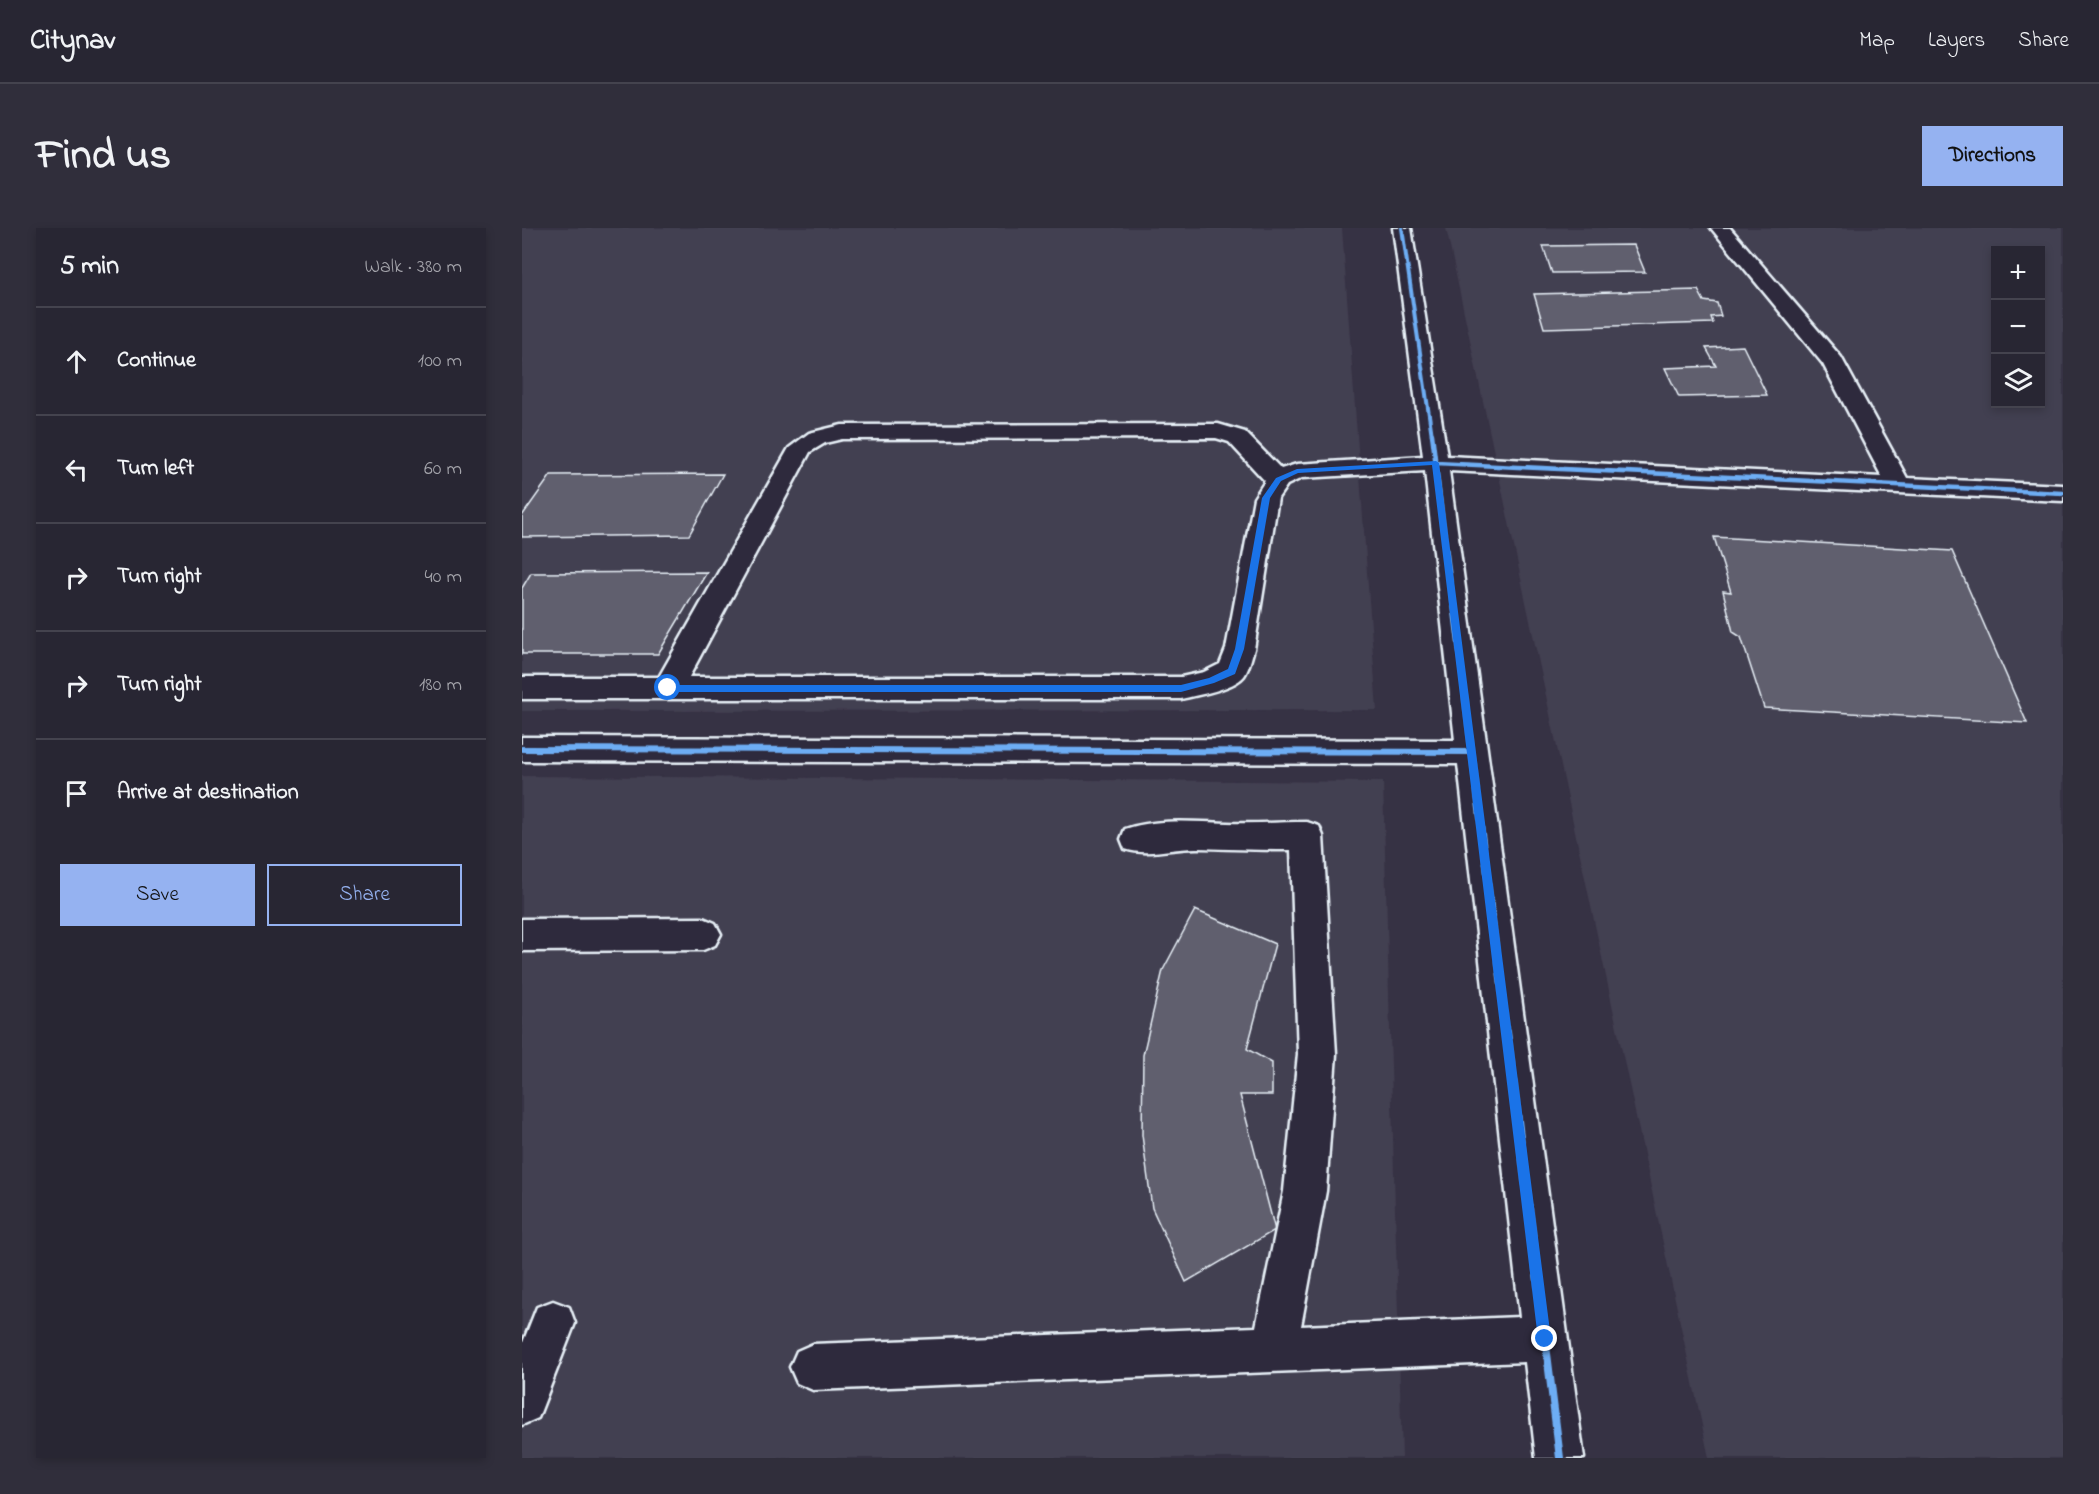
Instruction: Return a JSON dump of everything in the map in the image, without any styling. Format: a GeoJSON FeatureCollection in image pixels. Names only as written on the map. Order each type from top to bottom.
{"type":"FeatureCollection","features":[{"type":"Feature","properties":{"kind":"street"},"geometry":{"type":"LineString","coordinates":[[1402,228],[1436,463],[1560,1458]]}},
{"type":"Feature","properties":{"kind":"street"},"geometry":{"type":"LineString","coordinates":[[1720,228],[1833,362],[1899,485]]}},
{"type":"Feature","properties":{"kind":"street"},"geometry":{"type":"LineString","coordinates":[[668,688],[801,448],[817,438],[842,432],[1218,430],[1237,437],[1278,480]]}},
{"type":"Feature","properties":{"kind":"street"},"geometry":{"type":"LineString","coordinates":[[522,688],[1181,688],[1211,681],[1232,671],[1240,649],[1266,498],[1278,480],[1297,471],[1436,463],[2063,493]]}},
{"type":"Feature","properties":{"kind":"street"},"geometry":{"type":"LineString","coordinates":[[522,749],[1472,752]]}},
{"type":"Feature","properties":{"kind":"street"},"geometry":{"type":"LineString","coordinates":[[1137,839],[1197,834],[1227,837],[1306,836],[1317,1054],[1305,1191],[1274,1350]]}},
{"type":"Feature","properties":{"kind":"street"},"geometry":{"type":"LineString","coordinates":[[522,935],[703,934]]}},
{"type":"Feature","properties":{"kind":"street"},"geometry":{"type":"LineString","coordinates":[[522,1402],[553,1323]]}},
{"type":"Feature","properties":{"kind":"street"},"geometry":{"type":"LineString","coordinates":[[813,1367],[1545,1339]]}},
{"type":"Feature","properties":{"kind":"shaded area"},"geometry":{"type":"Polygon","coordinates":[[[522,228],[1342,228],[1377,710],[522,711],[522,228]]]}},
{"type":"Feature","properties":{"kind":"shaded area"},"geometry":{"type":"Polygon","coordinates":[[[1446,228],[2063,228],[2063,1458],[1709,1458],[1446,228]]]}},
{"type":"Feature","properties":{"kind":"shaded area"},"geometry":{"type":"Polygon","coordinates":[[[522,776],[1383,782],[1402,1458],[522,1458],[522,776]]]}},
{"type":"Feature","properties":{"kind":"building"},"geometry":{"type":"Polygon","coordinates":[[[1634,245],[1645,272],[1552,273],[1543,246],[1634,245]]]}},
{"type":"Feature","properties":{"kind":"building"},"geometry":{"type":"Polygon","coordinates":[[[1698,290],[1704,301],[1717,303],[1721,316],[1711,317],[1713,323],[1544,328],[1534,294],[1698,290]]]}},
{"type":"Feature","properties":{"kind":"building"},"geometry":{"type":"Polygon","coordinates":[[[1743,346],[1767,395],[1679,397],[1665,368],[1716,366],[1706,348],[1743,346]]]}},
{"type":"Feature","properties":{"kind":"building"},"geometry":{"type":"Polygon","coordinates":[[[723,474],[689,535],[522,537],[522,516],[551,475],[723,474]]]}},
{"type":"Feature","properties":{"kind":"building"},"geometry":{"type":"Polygon","coordinates":[[[1714,537],[1952,551],[2027,723],[1764,708],[1741,637],[1733,632],[1723,591],[1731,592],[1714,537]]]}},
{"type":"Feature","properties":{"kind":"building"},"geometry":{"type":"Polygon","coordinates":[[[707,572],[658,654],[522,654],[522,588],[531,573],[707,572]]]}},
{"type":"Feature","properties":{"kind":"building"},"geometry":{"type":"Polygon","coordinates":[[[1195,910],[1275,944],[1247,1049],[1272,1063],[1272,1095],[1240,1095],[1275,1230],[1186,1282],[1152,1208],[1142,1135],[1143,1055],[1163,970],[1195,910]]]}},
{"type":"Feature","properties":{"kind":"cycle path"},"geometry":{"type":"LineString","coordinates":[[1402,228],[1436,463],[1560,1458]]}},
{"type":"Feature","properties":{"kind":"cycle path"},"geometry":{"type":"LineString","coordinates":[[1436,463],[2063,493]]}},
{"type":"Feature","properties":{"kind":"cycle path"},"geometry":{"type":"LineString","coordinates":[[522,749],[1471,752]]}},
{"type":"Feature","properties":{"kind":"route"},"geometry":{"type":"LineString","coordinates":[[668,688],[1181,688],[1211,681],[1232,671],[1240,649],[1266,498],[1278,480],[1297,471],[1436,463],[1545,1339]]}}]}
